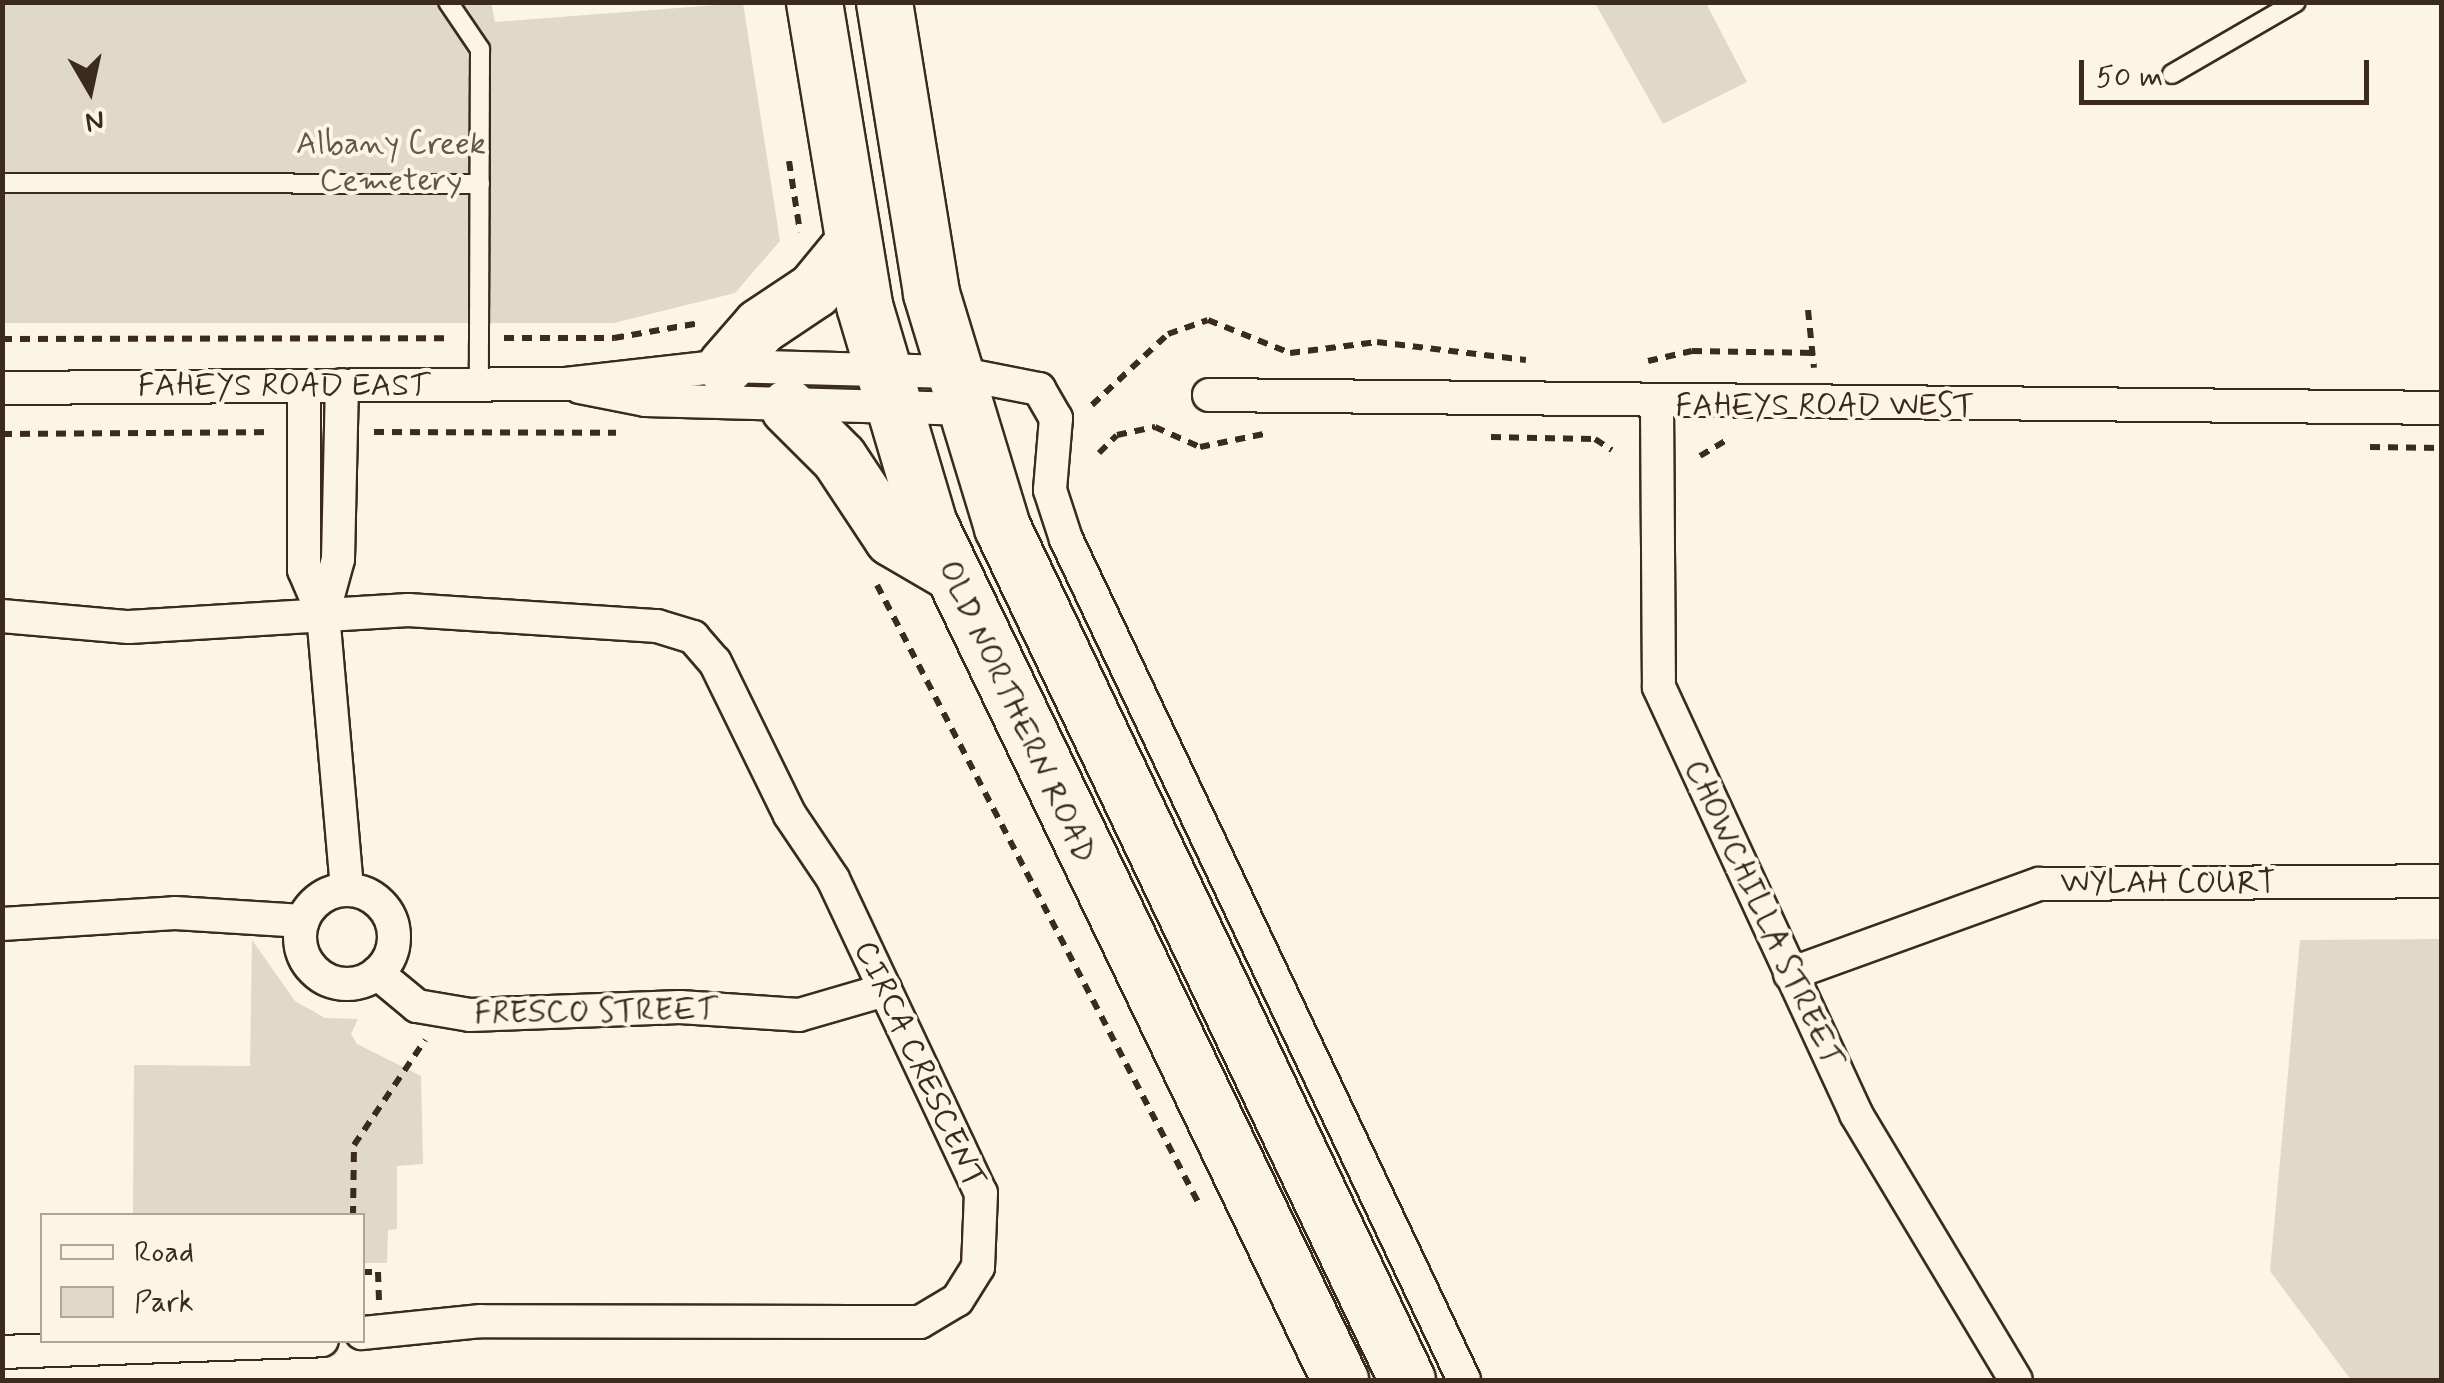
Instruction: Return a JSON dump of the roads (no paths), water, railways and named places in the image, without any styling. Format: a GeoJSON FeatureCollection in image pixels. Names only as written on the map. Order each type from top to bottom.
{"type":"FeatureCollection","features":[{"type":"Feature","properties":{"kind":"highway","name":"OLD NORTHERN ROAD"},"geometry":{"type":"LineString","coordinates":[[814,2],[850,245],[888,389],[950,572],[1340,1380]]}},
{"type":"Feature","properties":{"kind":"highway","name":"OLD NORTHERN ROAD"},"geometry":{"type":"LineString","coordinates":[[884,2],[924,260],[958,390],[1040,610],[1407,1380]]}},
{"type":"Feature","properties":{"kind":"highway"},"geometry":{"type":"LineString","coordinates":[[725,366],[760,326],[814,290],[850,245]]}},
{"type":"Feature","properties":{"kind":"highway"},"geometry":{"type":"LineString","coordinates":[[788,408],[839,458],[892,538],[950,572]]}},
{"type":"Feature","properties":{"kind":"street","name":"FAHEYS ROAD EAST"},"geometry":{"type":"LineString","coordinates":[[2,388],[566,384],[725,366],[888,389],[958,390]]}},
{"type":"Feature","properties":{"kind":"street"},"geometry":{"type":"LineString","coordinates":[[958,390],[1024,381],[1050,402],[1056,418],[1050,490],[1060,525],[1464,1380]]}},
{"type":"Feature","properties":{"kind":"street","name":"FAHEYS ROAD EAST"},"geometry":{"type":"LineString","coordinates":[[566,384],[644,400],[788,408],[888,389],[958,390]]}},
{"type":"Feature","properties":{"kind":"street"},"geometry":{"type":"LineString","coordinates":[[322,614],[338,558],[342,385]]}},
{"type":"Feature","properties":{"kind":"street"},"geometry":{"type":"LineString","coordinates":[[304,386],[304,570],[322,614],[346,890]]}},
{"type":"Feature","properties":{"kind":"street","name":"FAHEYS ROAD WEST"},"geometry":{"type":"LineString","coordinates":[[1209,395],[1657,405],[2442,408]]}},
{"type":"Feature","properties":{"kind":"street","name":"CHOWCHILLA STREET"},"geometry":{"type":"LineString","coordinates":[[1657,405],[1659,687],[1790,974],[1912,1217],[2016,1380]]}},
{"type":"Feature","properties":{"kind":"street","name":"CIRCA CRESCENT"},"geometry":{"type":"LineString","coordinates":[[2,616],[129,627],[322,614],[502,614],[669,628],[692,638],[716,662],[885,990],[980,1194],[984,1252],[963,1294],[942,1313],[888,1326],[482,1320],[365,1333]]}},
{"type":"Feature","properties":{"kind":"street","name":"WYLAH COURT"},"geometry":{"type":"LineString","coordinates":[[1790,974],[2039,884],[2442,881]]}},
{"type":"Feature","properties":{"kind":"street"},"geometry":{"type":"LineString","coordinates":[[346,890],[374,898],[392,921],[392,949],[377,973],[349,984],[320,976],[302,951],[303,921],[318,900],[346,890]]}},
{"type":"Feature","properties":{"kind":"street"},"geometry":{"type":"LineString","coordinates":[[2,924],[175,913],[303,921]]}},
{"type":"Feature","properties":{"kind":"street","name":"FRESCO STREET"},"geometry":{"type":"LineString","coordinates":[[377,973],[416,1006],[470,1015],[680,1007],[799,1015],[885,990]]}},
{"type":"Feature","properties":{"kind":"street"},"geometry":{"type":"LineString","coordinates":[[2,1352],[242,1343]]}},
{"type":"Feature","properties":{"kind":"lane"},"geometry":{"type":"LineString","coordinates":[[448,2],[480,48],[479,386]]}},
{"type":"Feature","properties":{"kind":"lane"},"geometry":{"type":"LineString","coordinates":[[2172,74],[2296,2]]}},
{"type":"Feature","properties":{"kind":"lane"},"geometry":{"type":"LineString","coordinates":[[2,183],[480,184]]}},
{"type":"Feature","properties":{"kind":"park label","name":"Albany Creek Cemetery"},"geometry":{"type":"Point","coordinates":[391,164]}}]}
